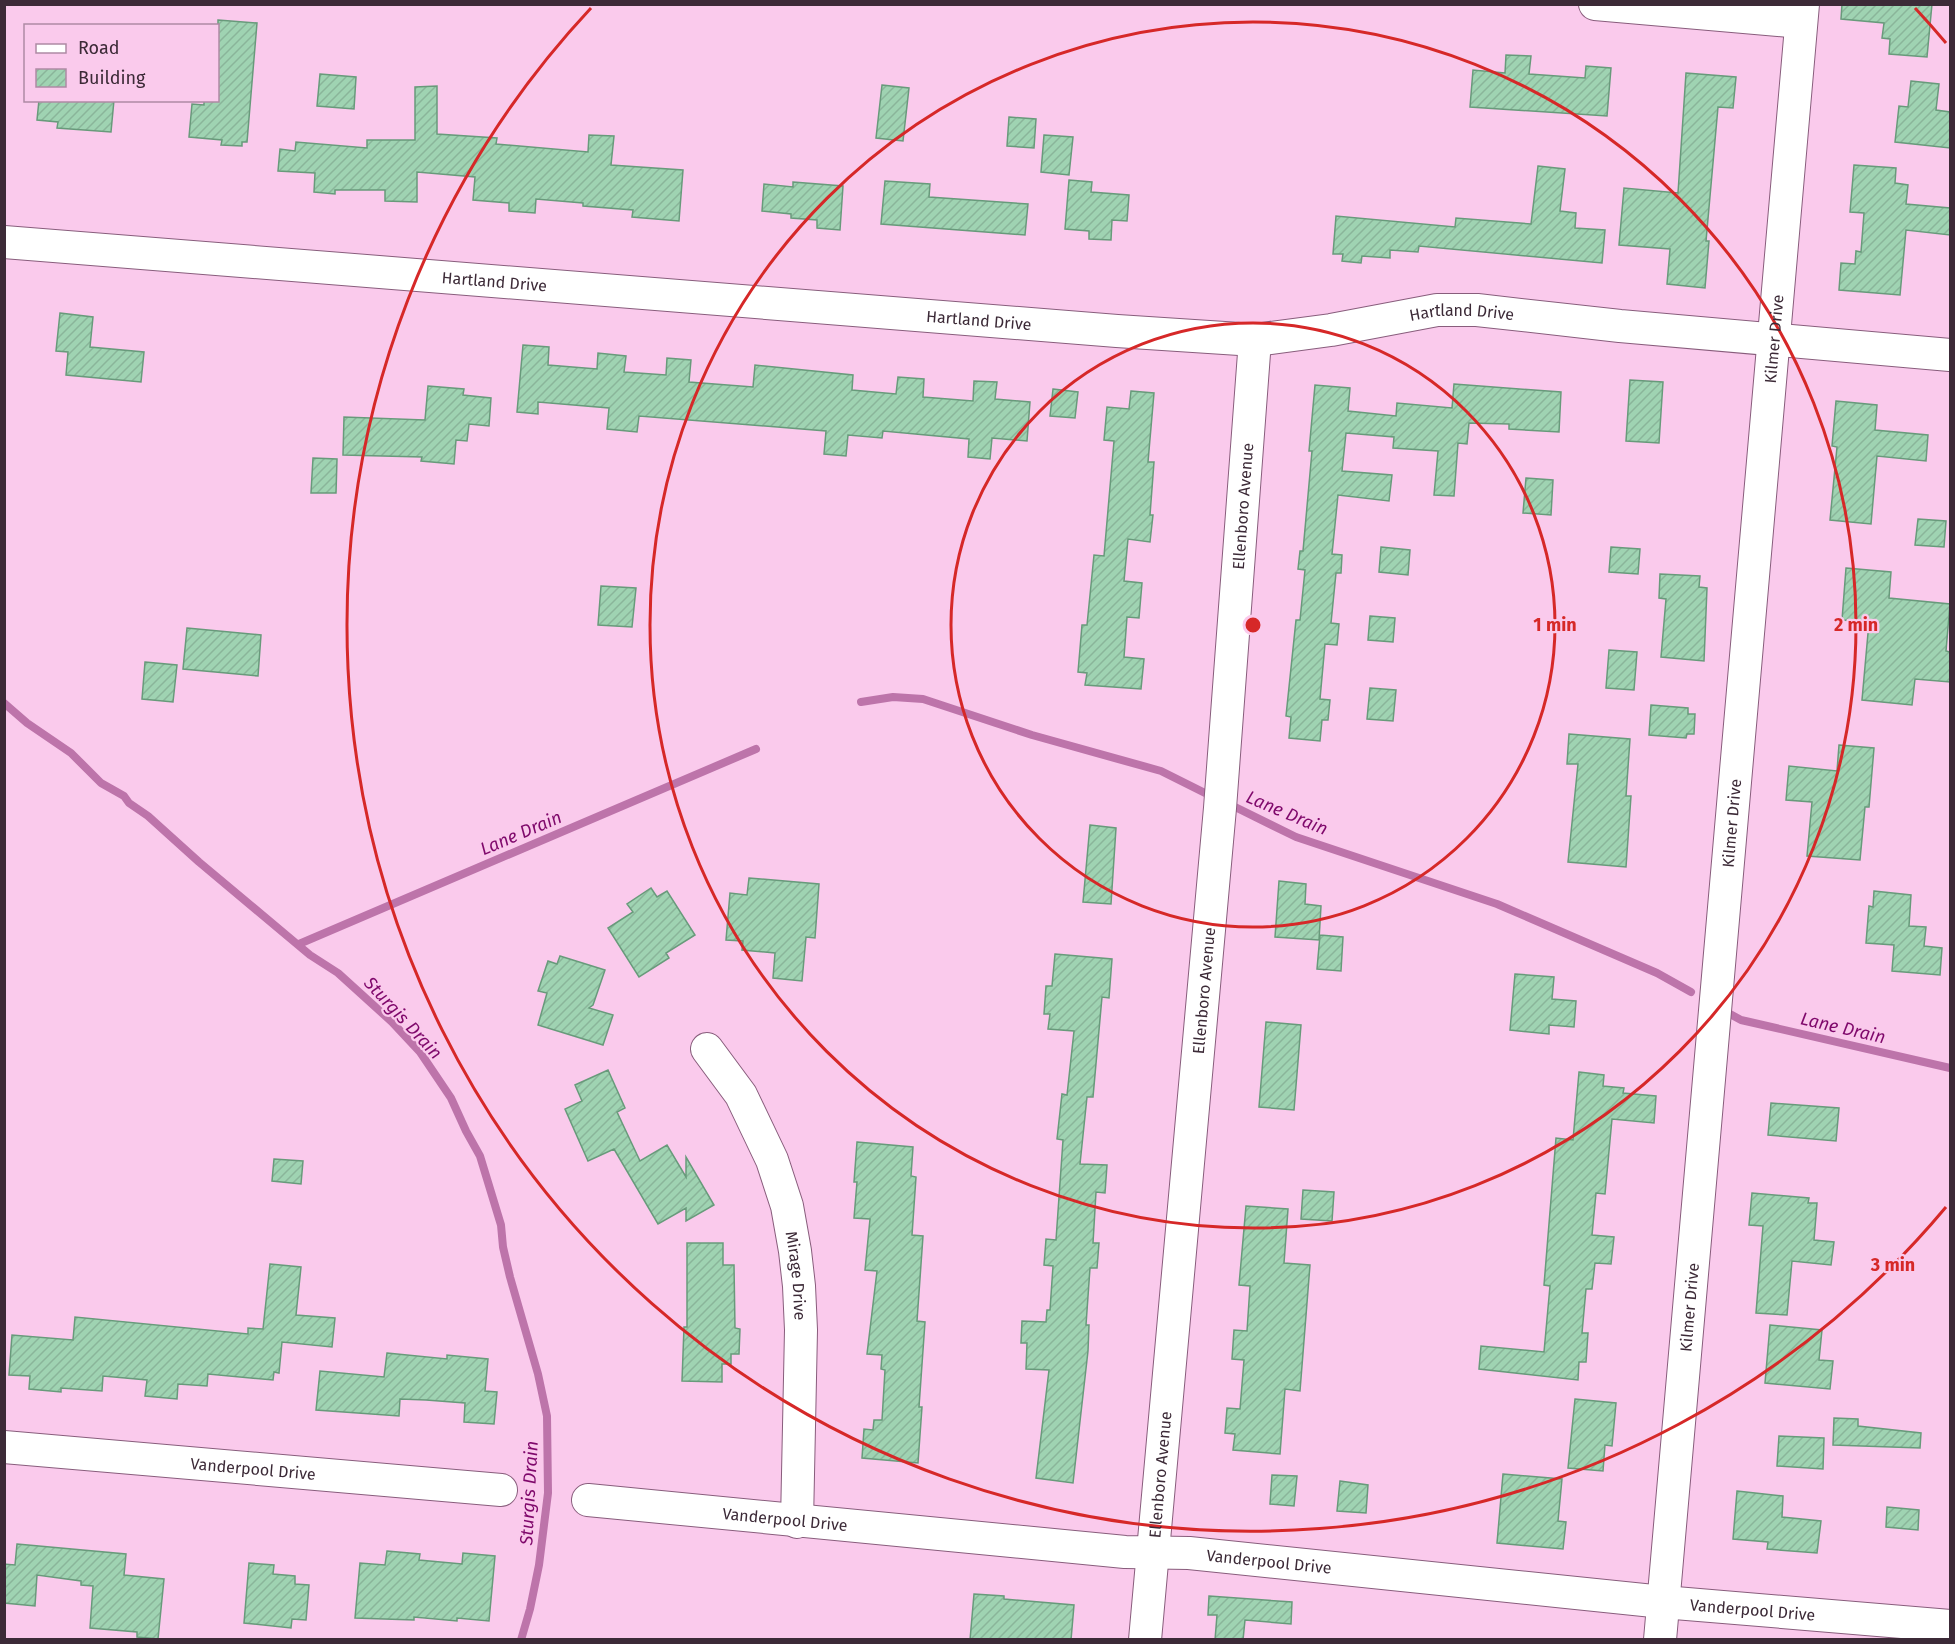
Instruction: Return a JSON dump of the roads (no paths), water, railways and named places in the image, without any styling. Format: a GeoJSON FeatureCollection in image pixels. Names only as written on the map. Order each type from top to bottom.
{"type":"FeatureCollection","features":[{"type":"Feature","properties":{"kind":"street"},"geometry":{"type":"LineString","coordinates":[[1595,4],[1802,13]]}},
{"type":"Feature","properties":{"kind":"street","name":"Kilmer Drive"},"geometry":{"type":"LineString","coordinates":[[1660,1640],[1802,13]]}},
{"type":"Feature","properties":{"kind":"street","name":"Hartland Drive"},"geometry":{"type":"LineString","coordinates":[[4,242],[1255,340],[1330,330],[1437,310],[1477,310],[1620,326],[1950,355]]}},
{"type":"Feature","properties":{"kind":"street","name":"Ellenboro Avenue"},"geometry":{"type":"LineString","coordinates":[[1145,1640],[1224,764],[1255,340]]}},
{"type":"Feature","properties":{"kind":"street","name":"Mirage Drive"},"geometry":{"type":"LineString","coordinates":[[707,1049],[741,1095],[772,1160],[787,1206],[800,1286],[797,1522]]}},
{"type":"Feature","properties":{"kind":"street","name":"Vanderpool Drive"},"geometry":{"type":"LineString","coordinates":[[4,1447],[501,1490]]}},
{"type":"Feature","properties":{"kind":"street","name":"Vanderpool Drive"},"geometry":{"type":"LineString","coordinates":[[588,1500],[797,1522],[1125,1552],[1189,1553],[1663,1602],[1950,1626]]}},
{"type":"Feature","properties":{"kind":"waterway","name":"Lane Drain"},"geometry":{"type":"LineString","coordinates":[[861,702],[893,697],[923,699],[1032,735],[1161,771],[1213,797]]}},
{"type":"Feature","properties":{"kind":"waterway","name":"Sturgis Drain"},"geometry":{"type":"LineString","coordinates":[[4,703],[27,723],[71,753],[101,783],[124,796],[129,803],[148,816],[310,955],[338,973],[392,1022],[420,1052],[451,1098],[480,1156],[501,1225],[510,1277],[538,1374],[547,1416],[548,1493],[539,1565],[521,1640]]}},
{"type":"Feature","properties":{"kind":"waterway","name":"Lane Drain"},"geometry":{"type":"LineString","coordinates":[[299,944],[756,749]]}},
{"type":"Feature","properties":{"kind":"waterway","name":"Lane Drain"},"geometry":{"type":"LineString","coordinates":[[1227,803],[1296,837],[1497,904],[1657,973],[1691,992]]}},
{"type":"Feature","properties":{"kind":"waterway","name":"Lane Drain"},"geometry":{"type":"LineString","coordinates":[[1730,1014],[1741,1020],[1950,1068]]}}]}
